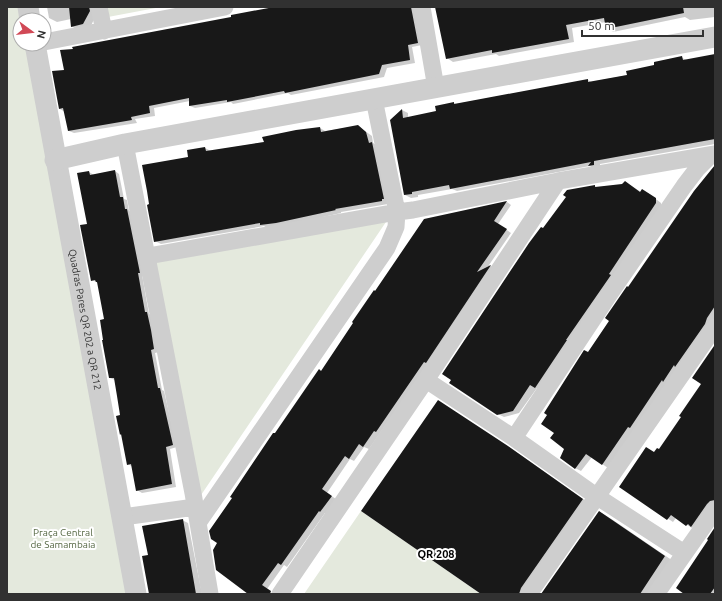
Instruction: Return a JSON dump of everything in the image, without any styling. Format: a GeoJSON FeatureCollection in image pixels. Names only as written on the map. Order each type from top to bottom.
{"type":"FeatureCollection","features":[{"type":"Feature","properties":{"kind":"street"},"geometry":{"type":"LineString","coordinates":[[99,7],[104,30]]}},
{"type":"Feature","properties":{"kind":"street"},"geometry":{"type":"LineString","coordinates":[[52,40],[225,7]]}},
{"type":"Feature","properties":{"kind":"street"},"geometry":{"type":"LineString","coordinates":[[422,7],[436,88]]}},
{"type":"Feature","properties":{"kind":"street"},"geometry":{"type":"LineString","coordinates":[[55,160],[126,144],[715,37]]}},
{"type":"Feature","properties":{"kind":"street","name":"Quadras Pares QR 202 a QR 212"},"geometry":{"type":"LineString","coordinates":[[35,52],[123,517],[136,594]]}},
{"type":"Feature","properties":{"kind":"street"},"geometry":{"type":"LineString","coordinates":[[197,515],[387,248],[396,227],[397,212],[374,99]]}},
{"type":"Feature","properties":{"kind":"street"},"geometry":{"type":"LineString","coordinates":[[126,144],[212,592]]}},
{"type":"Feature","properties":{"kind":"street"},"geometry":{"type":"LineString","coordinates":[[148,256],[413,210],[558,181],[713,154]]}},
{"type":"Feature","properties":{"kind":"street"},"geometry":{"type":"LineString","coordinates":[[514,438],[684,186],[697,169],[713,154]]}},
{"type":"Feature","properties":{"kind":"street"},"geometry":{"type":"LineString","coordinates":[[280,594],[426,380],[558,181]]}},
{"type":"Feature","properties":{"kind":"street"},"geometry":{"type":"LineString","coordinates":[[528,594],[715,327]]}},
{"type":"Feature","properties":{"kind":"street"},"geometry":{"type":"LineString","coordinates":[[426,380],[514,438],[596,496],[684,553]]}},
{"type":"Feature","properties":{"kind":"street"},"geometry":{"type":"LineString","coordinates":[[656,594],[715,510]]}},
{"type":"Feature","properties":{"kind":"street"},"geometry":{"type":"LineString","coordinates":[[123,517],[197,515]]}},
{"type":"Feature","properties":{"kind":"green space","name":"Praça Central de Samambaia"},"geometry":{"type":"Polygon","coordinates":[[[7,7],[23,7],[22,12],[12,12],[12,52],[31,52],[130,594],[7,594],[7,7]]]}},
{"type":"Feature","properties":{"kind":"green space"},"geometry":{"type":"Polygon","coordinates":[[[107,7],[161,7],[108,17],[107,7]]]}},
{"type":"Feature","properties":{"kind":"green space"},"geometry":{"type":"Polygon","coordinates":[[[388,219],[199,498],[153,263],[388,219]]]}},
{"type":"Feature","properties":{"kind":"green space"},"geometry":{"type":"Polygon","coordinates":[[[361,511],[481,594],[304,594],[361,511]]]}},
{"type":"Feature","properties":{"kind":"building"},"geometry":{"type":"Polygon","coordinates":[[[69,7],[89,7],[90,11],[83,24],[71,27],[69,7]]]}},
{"type":"Feature","properties":{"kind":"building"},"geometry":{"type":"Polygon","coordinates":[[[274,7],[411,7],[418,43],[408,45],[410,60],[382,65],[379,74],[285,93],[284,91],[227,102],[227,100],[189,106],[189,98],[149,106],[150,113],[131,117],[132,120],[68,131],[63,108],[59,109],[52,71],[64,70],[60,50],[73,49],[72,47],[231,17],[231,15],[274,7]]]}},
{"type":"Feature","properties":{"kind":"building"},"geometry":{"type":"Polygon","coordinates":[[[435,7],[683,7],[684,13],[606,29],[604,18],[566,25],[569,39],[492,53],[492,50],[446,59],[435,7]]]}},
{"type":"Feature","properties":{"kind":"building"},"geometry":{"type":"Polygon","coordinates":[[[715,54],[715,139],[594,161],[594,165],[588,166],[591,162],[450,189],[449,185],[404,195],[390,120],[402,109],[403,118],[436,111],[435,106],[454,102],[454,104],[588,79],[588,82],[627,75],[626,71],[654,65],[654,62],[682,56],[683,60],[715,54]]]}},
{"type":"Feature","properties":{"kind":"building"},"geometry":{"type":"Polygon","coordinates":[[[358,125],[366,132],[369,143],[372,142],[384,199],[382,199],[382,201],[335,209],[336,210],[276,223],[260,225],[260,223],[154,242],[147,205],[149,204],[142,165],[188,157],[187,150],[205,147],[206,151],[264,142],[262,137],[296,130],[320,127],[321,132],[358,125]]]}},
{"type":"Feature","properties":{"kind":"building"},"geometry":{"type":"Polygon","coordinates":[[[715,165],[715,306],[705,324],[675,367],[674,365],[663,382],[662,380],[630,428],[628,427],[602,465],[586,454],[575,469],[560,458],[564,449],[550,438],[554,433],[541,424],[547,415],[544,413],[584,350],[588,352],[609,321],[605,318],[627,286],[628,287],[694,191],[715,165]]]}},
{"type":"Feature","properties":{"kind":"building"},"geometry":{"type":"Polygon","coordinates":[[[115,170],[120,197],[123,197],[125,209],[127,209],[140,273],[138,273],[145,312],[147,312],[151,330],[154,349],[151,350],[158,388],[160,388],[173,445],[166,447],[172,484],[136,491],[131,464],[127,465],[116,416],[120,415],[114,378],[109,378],[102,340],[100,320],[104,319],[97,282],[95,280],[91,281],[80,225],[87,224],[77,173],[89,171],[90,175],[115,170]]]}},
{"type":"Feature","properties":{"kind":"building"},"geometry":{"type":"Polygon","coordinates":[[[625,181],[640,192],[642,189],[656,198],[656,203],[609,274],[611,275],[535,388],[530,385],[513,411],[497,415],[449,383],[451,380],[442,374],[529,243],[541,227],[543,228],[566,197],[563,195],[567,190],[595,185],[595,187],[622,184],[625,181]]]}},
{"type":"Feature","properties":{"kind":"building"},"geometry":{"type":"Polygon","coordinates":[[[507,201],[494,221],[507,229],[477,272],[491,265],[426,363],[424,362],[376,432],[374,431],[363,447],[359,444],[349,459],[345,456],[322,489],[332,496],[320,512],[319,511],[281,565],[278,563],[262,585],[271,591],[270,594],[248,594],[216,570],[213,550],[217,543],[211,539],[209,531],[232,498],[230,497],[273,433],[275,433],[319,369],[321,371],[353,323],[352,322],[424,219],[507,201]]]}},
{"type":"Feature","properties":{"kind":"building"},"geometry":{"type":"Polygon","coordinates":[[[714,346],[715,500],[710,501],[707,504],[691,527],[688,524],[686,526],[671,515],[667,520],[619,487],[646,447],[654,452],[657,448],[659,449],[681,417],[679,416],[701,384],[692,378],[714,346]]]}},
{"type":"Feature","properties":{"kind":"building"},"geometry":{"type":"Polygon","coordinates":[[[438,400],[508,446],[583,499],[521,588],[519,594],[481,594],[361,511],[438,400]]]}},
{"type":"Feature","properties":{"kind":"building"},"geometry":{"type":"Polygon","coordinates":[[[599,511],[665,556],[640,594],[541,594],[599,511]]]}},
{"type":"Feature","properties":{"kind":"building"},"geometry":{"type":"Polygon","coordinates":[[[183,519],[196,594],[149,594],[142,556],[148,555],[142,526],[183,519]]]}},
{"type":"Feature","properties":{"kind":"building"},"geometry":{"type":"Polygon","coordinates":[[[715,527],[715,587],[710,594],[684,594],[676,588],[715,527]]]}},
{"type":"Feature","properties":{"kind":"district","name":"QR 208"},"geometry":{"type":"Point","coordinates":[436,554]}}]}
